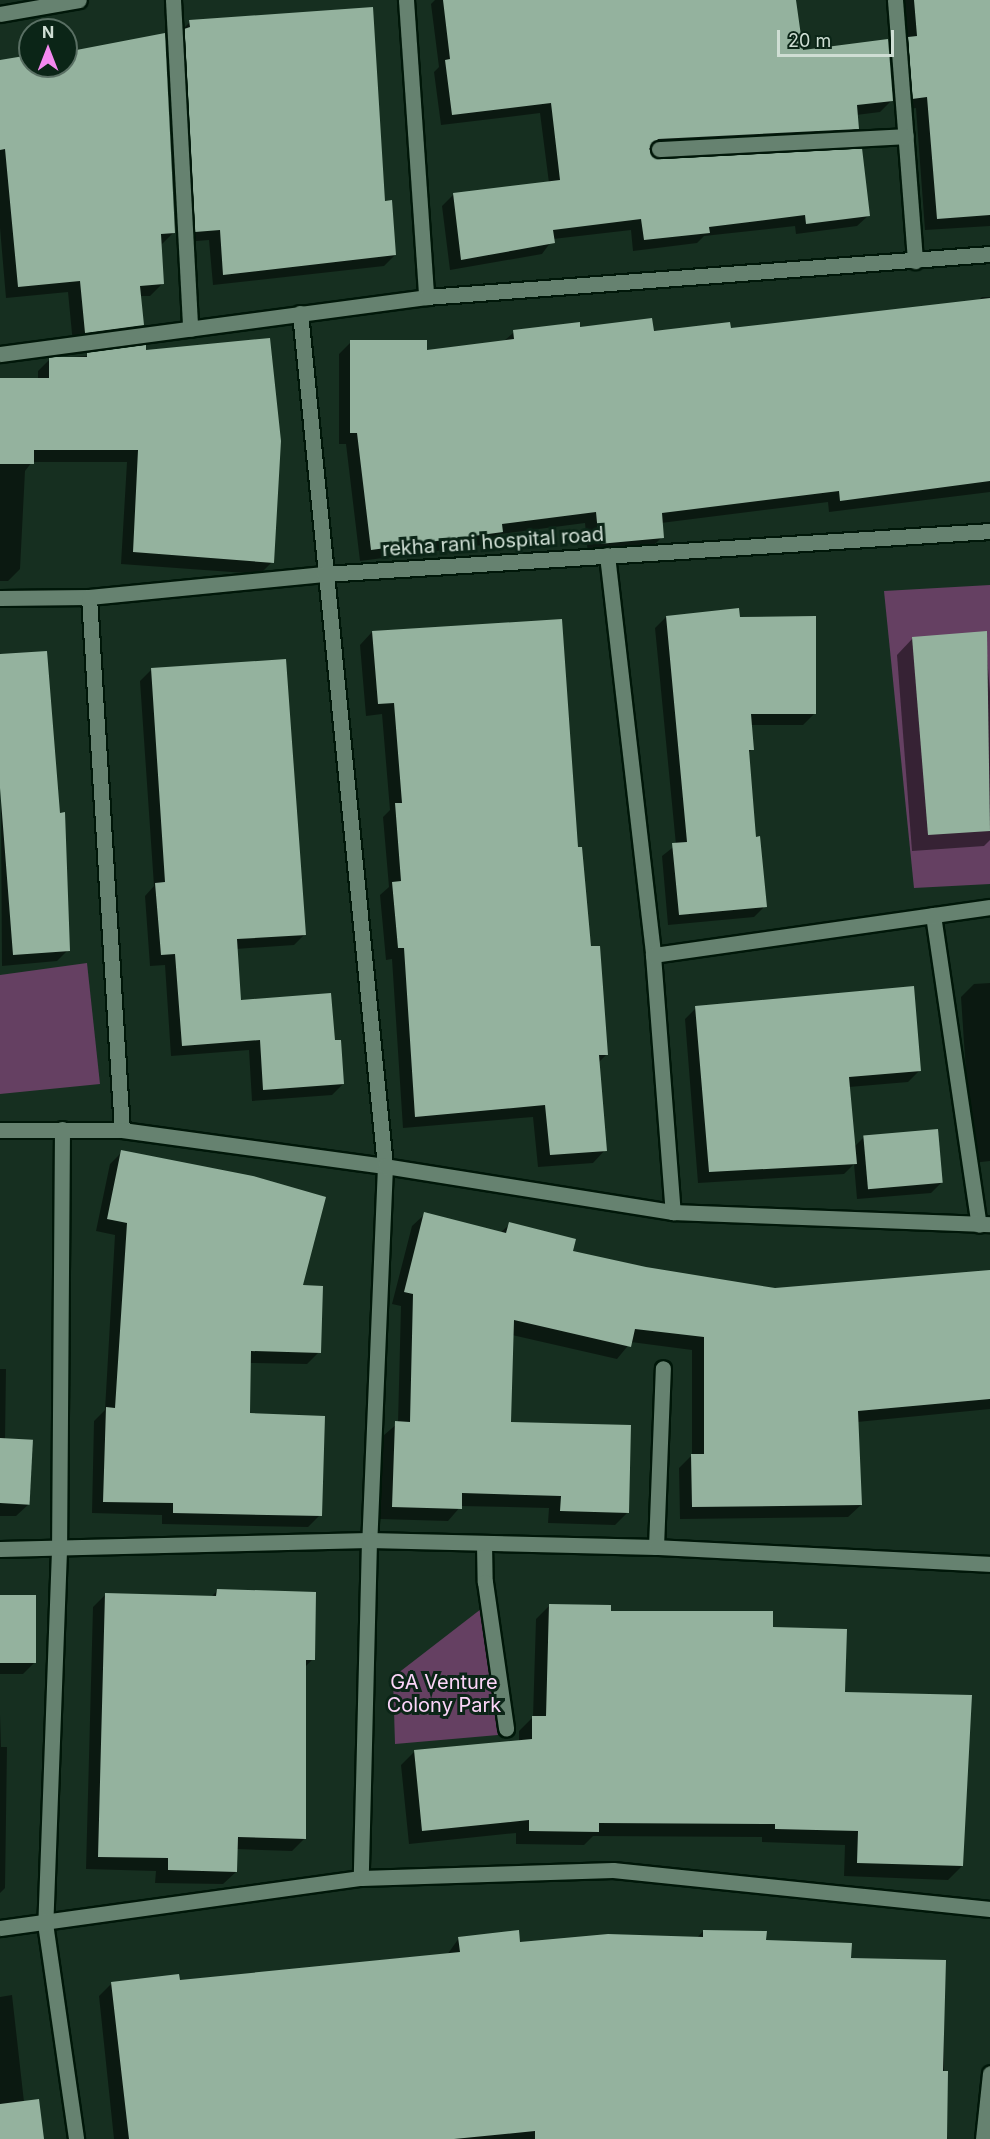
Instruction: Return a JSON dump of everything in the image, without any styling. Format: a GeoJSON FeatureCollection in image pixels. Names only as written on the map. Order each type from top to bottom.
{"type":"FeatureCollection","features":[{"type":"Feature","properties":{"kind":"street"},"geometry":{"type":"LineString","coordinates":[[0,14],[80,0]]}},
{"type":"Feature","properties":{"kind":"street"},"geometry":{"type":"LineString","coordinates":[[173,0],[190,329]]}},
{"type":"Feature","properties":{"kind":"street"},"geometry":{"type":"LineString","coordinates":[[406,0],[426,297]]}},
{"type":"Feature","properties":{"kind":"street"},"geometry":{"type":"LineString","coordinates":[[895,0],[915,261]]}},
{"type":"Feature","properties":{"kind":"street"},"geometry":{"type":"LineString","coordinates":[[659,149],[906,136]]}},
{"type":"Feature","properties":{"kind":"street"},"geometry":{"type":"LineString","coordinates":[[0,354],[426,297],[990,254]]}},
{"type":"Feature","properties":{"kind":"street"},"geometry":{"type":"LineString","coordinates":[[300,313],[324,574],[385,1166],[369,1540],[361,1878]]}},
{"type":"Feature","properties":{"kind":"street","name":"rekha rani hospital road"},"geometry":{"type":"LineString","coordinates":[[0,598],[89,597],[324,574],[990,531]]}},
{"type":"Feature","properties":{"kind":"street"},"geometry":{"type":"LineString","coordinates":[[607,555],[652,955],[673,1212]]}},
{"type":"Feature","properties":{"kind":"street"},"geometry":{"type":"LineString","coordinates":[[89,597],[122,1130]]}},
{"type":"Feature","properties":{"kind":"street"},"geometry":{"type":"LineString","coordinates":[[652,955],[990,907]]}},
{"type":"Feature","properties":{"kind":"street"},"geometry":{"type":"LineString","coordinates":[[0,1130],[122,1130],[385,1166],[673,1212],[984,1225],[933,915]]}},
{"type":"Feature","properties":{"kind":"street"},"geometry":{"type":"LineString","coordinates":[[62,1129],[59,1550],[45,1923],[76,2139]]}},
{"type":"Feature","properties":{"kind":"street"},"geometry":{"type":"LineString","coordinates":[[656,1547],[663,1368]]}},
{"type":"Feature","properties":{"kind":"street"},"geometry":{"type":"LineString","coordinates":[[0,1549],[59,1550],[369,1540],[656,1547],[990,1564]]}},
{"type":"Feature","properties":{"kind":"street"},"geometry":{"type":"LineString","coordinates":[[484,1543],[485,1582],[506,1728]]}},
{"type":"Feature","properties":{"kind":"street"},"geometry":{"type":"LineString","coordinates":[[0,1928],[361,1878],[613,1870],[990,1909]]}},
{"type":"Feature","properties":{"kind":"street"},"geometry":{"type":"LineString","coordinates":[[982,2139],[990,2073]]}},
{"type":"Feature","properties":{"kind":"green space"},"geometry":{"type":"Polygon","coordinates":[[[990,585],[990,884],[914,888],[884,591],[990,585]]]}},
{"type":"Feature","properties":{"kind":"green space"},"geometry":{"type":"Polygon","coordinates":[[[87,963],[100,1084],[0,1094],[0,975],[87,963]]]}},
{"type":"Feature","properties":{"kind":"green space","name":"GA Venture Colony Park"},"geometry":{"type":"Polygon","coordinates":[[[481,1609],[498,1735],[395,1744],[393,1677],[481,1609]]]}},
{"type":"Feature","properties":{"kind":"building"},"geometry":{"type":"Polygon","coordinates":[[[443,0],[796,0],[803,50],[888,39],[893,101],[857,105],[859,129],[658,139],[649,149],[660,159],[862,148],[870,216],[806,224],[805,215],[709,227],[710,233],[644,240],[641,219],[553,230],[555,243],[461,260],[453,193],[560,180],[551,103],[452,115],[445,60],[450,59],[443,0]]]}},
{"type":"Feature","properties":{"kind":"building"},"geometry":{"type":"Polygon","coordinates":[[[914,0],[990,0],[990,215],[937,219],[927,97],[912,99],[908,37],[917,36],[914,0]]]}},
{"type":"Feature","properties":{"kind":"building"},"geometry":{"type":"Polygon","coordinates":[[[373,7],[385,201],[392,200],[396,255],[223,275],[220,230],[195,232],[184,29],[190,27],[189,20],[373,7]]]}},
{"type":"Feature","properties":{"kind":"building"},"geometry":{"type":"Polygon","coordinates":[[[165,33],[175,233],[161,234],[164,284],[140,286],[144,325],[85,333],[80,281],[18,287],[5,149],[0,150],[0,60],[18,57],[18,78],[78,78],[78,50],[165,33]]]}},
{"type":"Feature","properties":{"kind":"building"},"geometry":{"type":"Polygon","coordinates":[[[990,298],[990,481],[840,501],[839,491],[662,513],[664,538],[599,544],[596,512],[502,524],[503,532],[371,550],[357,433],[350,433],[350,340],[427,340],[427,350],[514,339],[513,330],[580,322],[580,327],[652,318],[654,331],[730,322],[731,328],[990,298]]]}},
{"type":"Feature","properties":{"kind":"building"},"geometry":{"type":"Polygon","coordinates":[[[270,338],[281,441],[274,563],[133,552],[138,450],[34,450],[34,464],[0,464],[0,378],[49,378],[49,357],[87,357],[87,352],[146,344],[146,350],[270,338]]]}},
{"type":"Feature","properties":{"kind":"building"},"geometry":{"type":"Polygon","coordinates":[[[739,608],[740,617],[816,616],[816,714],[751,714],[754,750],[749,750],[756,837],[760,836],[767,907],[679,915],[672,843],[687,842],[666,616],[739,608]]]}},
{"type":"Feature","properties":{"kind":"building"},"geometry":{"type":"Polygon","coordinates":[[[562,619],[578,847],[582,847],[591,946],[600,946],[608,1055],[599,1055],[607,1151],[550,1155],[545,1105],[415,1117],[404,948],[398,948],[392,882],[401,881],[395,803],[402,803],[394,703],[378,704],[372,631],[562,619]]]}},
{"type":"Feature","properties":{"kind":"building"},"geometry":{"type":"Polygon","coordinates":[[[987,631],[990,831],[928,835],[912,637],[987,631]]]}},
{"type":"Feature","properties":{"kind":"building"},"geometry":{"type":"Polygon","coordinates":[[[47,651],[60,813],[65,812],[70,951],[13,955],[0,788],[0,654],[47,651]]]}},
{"type":"Feature","properties":{"kind":"building"},"geometry":{"type":"Polygon","coordinates":[[[286,659],[306,935],[237,939],[241,1000],[331,993],[335,1040],[341,1040],[344,1084],[263,1090],[260,1040],[182,1046],[175,954],[161,955],[155,883],[165,882],[151,668],[286,659]]]}},
{"type":"Feature","properties":{"kind":"building"},"geometry":{"type":"Polygon","coordinates":[[[914,986],[921,1071],[849,1077],[857,1164],[709,1172],[695,1006],[914,986]]]}},
{"type":"Feature","properties":{"kind":"building"},"geometry":{"type":"Polygon","coordinates":[[[938,1129],[943,1183],[868,1189],[863,1136],[938,1129]]]}},
{"type":"Feature","properties":{"kind":"building"},"geometry":{"type":"Polygon","coordinates":[[[121,1150],[253,1176],[326,1197],[303,1285],[323,1286],[321,1353],[251,1351],[250,1413],[325,1416],[322,1516],[173,1513],[173,1503],[103,1502],[106,1407],[115,1408],[127,1223],[107,1219],[121,1150]]]}},
{"type":"Feature","properties":{"kind":"building"},"geometry":{"type":"Polygon","coordinates":[[[424,1212],[506,1233],[509,1222],[576,1239],[573,1251],[646,1267],[775,1288],[990,1270],[990,1399],[858,1411],[862,1505],[692,1507],[691,1454],[704,1454],[704,1337],[635,1329],[631,1347],[514,1320],[511,1422],[631,1425],[629,1513],[560,1511],[561,1496],[462,1493],[462,1509],[392,1507],[395,1421],[410,1422],[413,1294],[404,1292],[424,1212]]]}},
{"type":"Feature","properties":{"kind":"building"},"geometry":{"type":"Polygon","coordinates":[[[0,1438],[33,1440],[30,1505],[0,1503],[0,1438]]]}},
{"type":"Feature","properties":{"kind":"building"},"geometry":{"type":"Polygon","coordinates":[[[217,1589],[316,1592],[315,1660],[306,1660],[306,1839],[238,1837],[237,1872],[168,1870],[168,1858],[98,1857],[105,1593],[216,1596],[217,1589]]]}},
{"type":"Feature","properties":{"kind":"building"},"geometry":{"type":"Polygon","coordinates":[[[0,1595],[36,1595],[36,1663],[0,1663],[0,1595]]]}},
{"type":"Feature","properties":{"kind":"building"},"geometry":{"type":"Polygon","coordinates":[[[549,1604],[611,1605],[611,1611],[773,1611],[773,1627],[847,1629],[845,1692],[972,1695],[963,1866],[857,1863],[858,1831],[775,1829],[775,1824],[599,1823],[599,1832],[529,1831],[529,1820],[422,1831],[414,1750],[532,1739],[532,1716],[546,1716],[549,1604]]]}},
{"type":"Feature","properties":{"kind":"building"},"geometry":{"type":"Polygon","coordinates":[[[519,1930],[520,1942],[608,1934],[703,1937],[703,1930],[767,1931],[766,1940],[852,1943],[851,1958],[946,1960],[943,2071],[948,2071],[947,2139],[535,2139],[535,2131],[454,2139],[129,2139],[111,1982],[179,1974],[180,1980],[460,1952],[458,1937],[519,1930]]]}},
{"type":"Feature","properties":{"kind":"building"},"geometry":{"type":"Polygon","coordinates":[[[39,2099],[44,2139],[0,2139],[0,2104],[39,2099]]]}}]}
